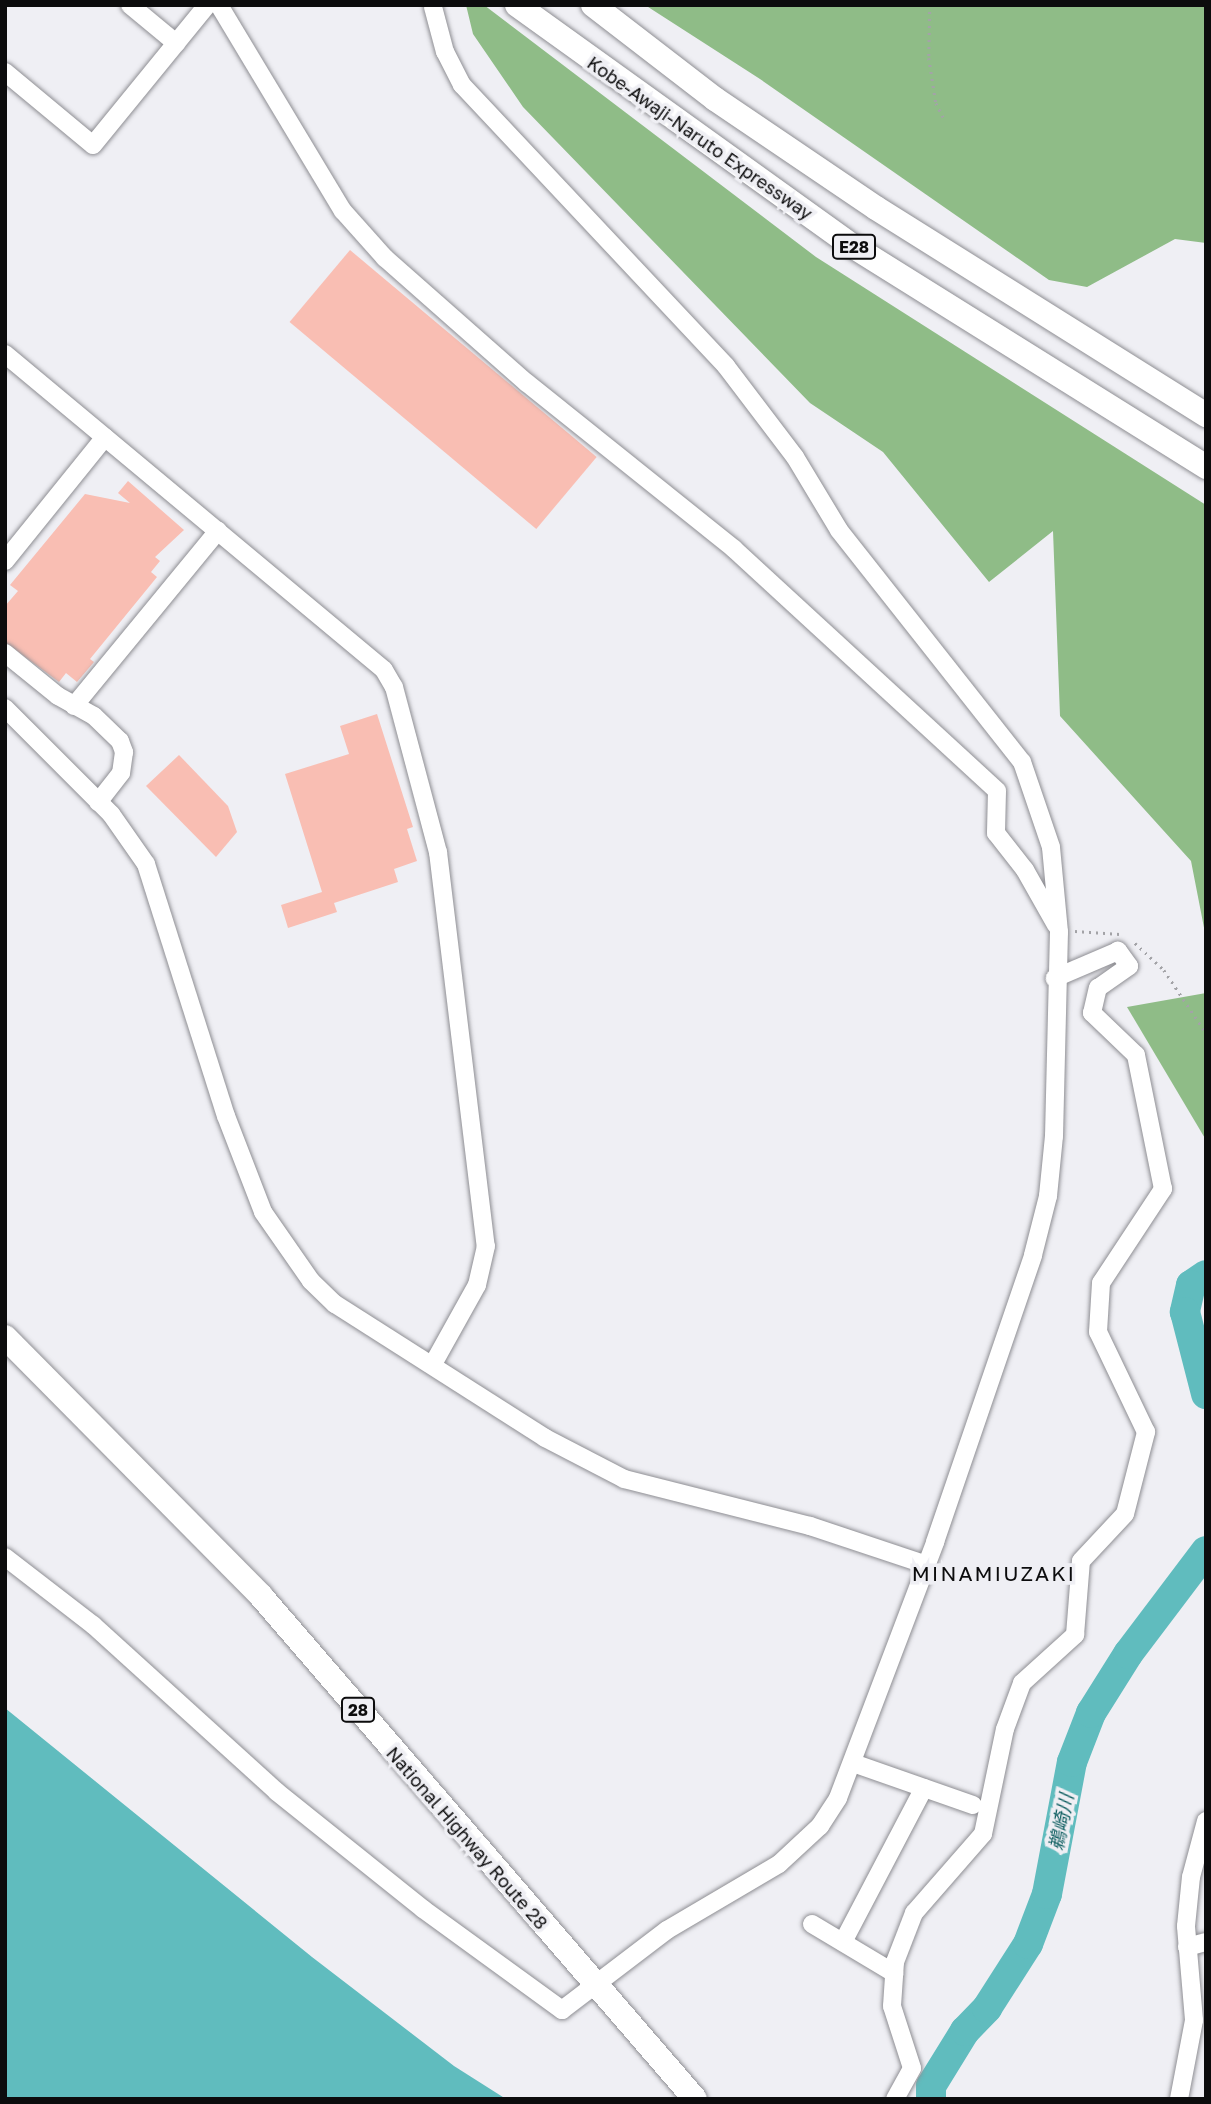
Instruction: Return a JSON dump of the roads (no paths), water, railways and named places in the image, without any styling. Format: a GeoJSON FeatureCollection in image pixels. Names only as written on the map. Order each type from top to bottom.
{"type":"FeatureCollection","features":[{"type":"Feature","properties":{"kind":"highway","name":"Kobe-Awaji-Naruto Expressway"},"geometry":{"type":"LineString","coordinates":[[517,5],[851,245],[1206,467]]}},
{"type":"Feature","properties":{"kind":"highway","name":"E28"},"geometry":{"type":"LineString","coordinates":[[593,5],[715,99],[876,208],[1206,415]]}},
{"type":"Feature","properties":{"kind":"highway","name":"National Highway Route 28"},"geometry":{"type":"LineString","coordinates":[[5,1336],[261,1596],[593,1985],[695,2099]]}},
{"type":"Feature","properties":{"kind":"street"},"geometry":{"type":"LineString","coordinates":[[130,5],[176,43]]}},
{"type":"Feature","properties":{"kind":"street"},"geometry":{"type":"LineString","coordinates":[[5,72],[93,145],[207,5]]}},
{"type":"Feature","properties":{"kind":"street"},"geometry":{"type":"LineString","coordinates":[[219,5],[343,211],[385,258],[527,383],[734,549],[997,790],[996,834],[1025,870],[1059,932]]}},
{"type":"Feature","properties":{"kind":"street"},"geometry":{"type":"LineString","coordinates":[[5,1558],[93,1625],[277,1792],[423,1909],[562,2010],[667,1930],[779,1864],[820,1826],[853,1763],[927,1565],[1008,1336],[1048,1196],[1055,1136],[1055,978],[1059,932],[1051,847],[1022,762],[839,530],[795,457],[726,366],[462,85],[445,52],[433,7]]}},
{"type":"Feature","properties":{"kind":"street"},"geometry":{"type":"LineString","coordinates":[[5,354],[384,670],[406,717],[438,852],[486,1246],[477,1285],[433,1364]]}},
{"type":"Feature","properties":{"kind":"street"},"geometry":{"type":"LineString","coordinates":[[5,561],[105,437]]}},
{"type":"Feature","properties":{"kind":"street"},"geometry":{"type":"LineString","coordinates":[[74,706],[218,531]]}},
{"type":"Feature","properties":{"kind":"street"},"geometry":{"type":"LineString","coordinates":[[5,653],[74,706],[94,716],[120,741],[124,752],[121,773],[98,802]]}},
{"type":"Feature","properties":{"kind":"street"},"geometry":{"type":"LineString","coordinates":[[5,708],[98,802],[146,864],[226,1116],[263,1212],[311,1281],[335,1304],[433,1364],[545,1438],[624,1479],[810,1527],[927,1565]]}},
{"type":"Feature","properties":{"kind":"street"},"geometry":{"type":"LineString","coordinates":[[895,2099],[912,2068],[892,2006],[894,1973],[914,1913],[983,1834],[1005,1729],[1022,1683],[1074,1635],[1081,1561],[1125,1514],[1146,1432],[1098,1332],[1101,1283],[1163,1189],[1136,1055],[1092,1013],[1098,988],[1129,966],[1118,951],[1055,978]]}},
{"type":"Feature","properties":{"kind":"street"},"geometry":{"type":"LineString","coordinates":[[853,1763],[973,1805]]}},
{"type":"Feature","properties":{"kind":"street"},"geometry":{"type":"LineString","coordinates":[[843,1942],[924,1788]]}},
{"type":"Feature","properties":{"kind":"street"},"geometry":{"type":"LineString","coordinates":[[1179,2099],[1194,2020],[1187,1947],[1191,1877],[1202,1848],[1206,1821]]}},
{"type":"Feature","properties":{"kind":"street"},"geometry":{"type":"LineString","coordinates":[[812,1924],[894,1973]]}},
{"type":"Feature","properties":{"kind":"street"},"geometry":{"type":"LineString","coordinates":[[1187,1947],[1206,1942]]}},
{"type":"Feature","properties":{"kind":"water"},"geometry":{"type":"Polygon","coordinates":[[[5,1708],[312,1957],[454,2066],[506,2099],[5,2099],[5,1708]]]}},
{"type":"Feature","properties":{"kind":"waterway","name":"鵜崎川"},"geometry":{"type":"LineString","coordinates":[[1206,1275],[1191,1285],[1185,1312],[1206,1394]]}},
{"type":"Feature","properties":{"kind":"waterway","name":"鵜崎川"},"geometry":{"type":"LineString","coordinates":[[931,2099],[931,2086],[965,2031],[987,2008],[1028,1944],[1047,1894],[1072,1762],[1091,1713],[1128,1654],[1206,1551]]}},
{"type":"Feature","properties":{"kind":"district","name":"MINAMIUZAKI"},"geometry":{"type":"Point","coordinates":[994,1573]}}]}
